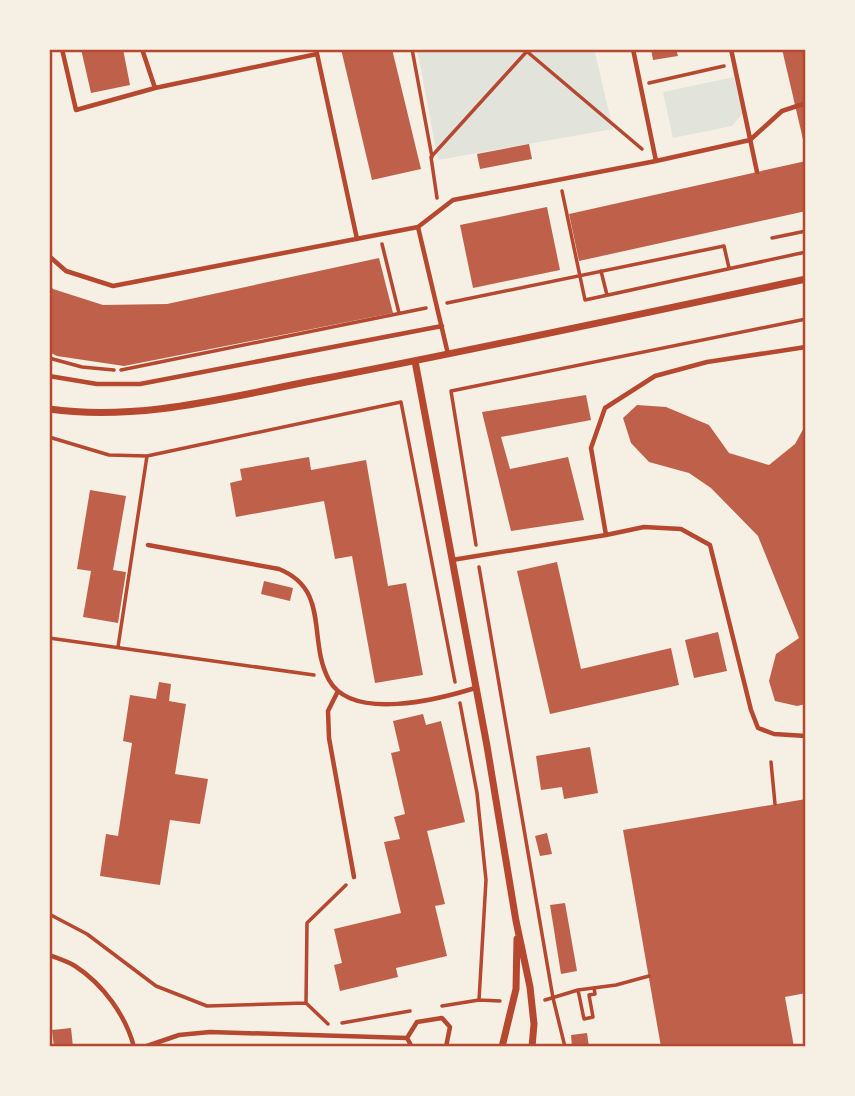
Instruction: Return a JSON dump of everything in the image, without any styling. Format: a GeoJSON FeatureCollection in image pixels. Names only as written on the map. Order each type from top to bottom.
{"type":"FeatureCollection","features":[{"type":"Feature","properties":{"kind":"street"},"geometry":{"type":"LineString","coordinates":[[49,409],[104,413],[149,411],[448,354],[806,279]]}},
{"type":"Feature","properties":{"kind":"street"},"geometry":{"type":"LineString","coordinates":[[415,360],[533,1005],[532,1047]]}},
{"type":"Feature","properties":{"kind":"street"},"geometry":{"type":"LineString","coordinates":[[502,1047],[517,974],[516,921]]}},
{"type":"Feature","properties":{"kind":"lane"},"geometry":{"type":"LineString","coordinates":[[62,49],[76,110],[155,88],[316,51],[357,239]]}},
{"type":"Feature","properties":{"kind":"lane"},"geometry":{"type":"LineString","coordinates":[[142,49],[155,88]]}},
{"type":"Feature","properties":{"kind":"lane"},"geometry":{"type":"LineString","coordinates":[[633,49],[656,161]]}},
{"type":"Feature","properties":{"kind":"lane"},"geometry":{"type":"LineString","coordinates":[[731,49],[757,172]]}},
{"type":"Feature","properties":{"kind":"lane"},"geometry":{"type":"LineString","coordinates":[[49,256],[66,271],[113,286],[418,227],[453,200],[750,140],[782,111],[806,103]]}},
{"type":"Feature","properties":{"kind":"lane"},"geometry":{"type":"LineString","coordinates":[[418,227],[448,354]]}},
{"type":"Feature","properties":{"kind":"lane"},"geometry":{"type":"LineString","coordinates":[[49,376],[97,384],[140,384],[442,326]]}},
{"type":"Feature","properties":{"kind":"lane"},"geometry":{"type":"LineString","coordinates":[[606,536],[590,449],[606,408],[655,376],[707,362],[806,347]]}},
{"type":"Feature","properties":{"kind":"lane"},"geometry":{"type":"LineString","coordinates":[[452,559],[606,536],[645,527],[681,529],[710,545],[751,710],[758,728],[774,734],[806,736]]}},
{"type":"Feature","properties":{"kind":"lane"},"geometry":{"type":"LineString","coordinates":[[148,545],[279,569],[295,576],[306,588],[312,602],[320,650],[329,680],[338,691],[351,699],[397,704],[475,688]]}},
{"type":"Feature","properties":{"kind":"lane"},"geometry":{"type":"LineString","coordinates":[[338,691],[328,710],[329,738],[354,877]]}},
{"type":"Feature","properties":{"kind":"lane"},"geometry":{"type":"LineString","coordinates":[[49,955],[74,965],[96,983],[118,1010],[130,1031],[134,1047]]}},
{"type":"Feature","properties":{"kind":"lane"},"geometry":{"type":"LineString","coordinates":[[407,1038],[417,1022],[442,1018],[450,1027],[446,1047]]}},
{"type":"Feature","properties":{"kind":"lane"},"geometry":{"type":"LineString","coordinates":[[144,1047],[178,1035],[210,1032],[407,1038]]}},
{"type":"Feature","properties":{"kind":"lane"},"geometry":{"type":"LineString","coordinates":[[407,1038],[412,1047]]}},
{"type":"Feature","properties":{"kind":"path"},"geometry":{"type":"LineString","coordinates":[[412,49],[432,157],[438,211]]}},
{"type":"Feature","properties":{"kind":"path"},"geometry":{"type":"LineString","coordinates":[[432,157],[526,50],[656,161]]}},
{"type":"Feature","properties":{"kind":"path"},"geometry":{"type":"LineString","coordinates":[[640,85],[735,64]]}},
{"type":"Feature","properties":{"kind":"path"},"geometry":{"type":"LineString","coordinates":[[559,179],[585,299],[806,252]]}},
{"type":"Feature","properties":{"kind":"path"},"geometry":{"type":"LineString","coordinates":[[772,238],[806,231]]}},
{"type":"Feature","properties":{"kind":"path"},"geometry":{"type":"LineString","coordinates":[[380,234],[400,313]]}},
{"type":"Feature","properties":{"kind":"path"},"geometry":{"type":"LineString","coordinates":[[49,358],[82,367],[121,370],[724,246],[729,268]]}},
{"type":"Feature","properties":{"kind":"path"},"geometry":{"type":"LineString","coordinates":[[601,271],[607,295]]}},
{"type":"Feature","properties":{"kind":"path"},"geometry":{"type":"LineString","coordinates":[[565,1047],[553,998],[452,391],[806,319]]}},
{"type":"Feature","properties":{"kind":"path"},"geometry":{"type":"LineString","coordinates":[[49,437],[108,455],[147,456],[401,402]]}},
{"type":"Feature","properties":{"kind":"path"},"geometry":{"type":"LineString","coordinates":[[118,647],[147,456]]}},
{"type":"Feature","properties":{"kind":"path"},"geometry":{"type":"LineString","coordinates":[[49,638],[305,672],[329,680]]}},
{"type":"Feature","properties":{"kind":"path"},"geometry":{"type":"LineString","coordinates":[[771,762],[775,804]]}},
{"type":"Feature","properties":{"kind":"path"},"geometry":{"type":"LineString","coordinates":[[328,1025],[306,1003],[307,923],[354,877]]}},
{"type":"Feature","properties":{"kind":"path"},"geometry":{"type":"LineString","coordinates":[[49,914],[87,934],[156,986],[207,1006],[306,1003]]}},
{"type":"Feature","properties":{"kind":"path"},"geometry":{"type":"LineString","coordinates":[[533,1005],[579,990],[616,985],[649,976]]}},
{"type":"Feature","properties":{"kind":"path"},"geometry":{"type":"LineString","coordinates":[[579,990],[584,1019],[593,1017],[589,995],[595,994],[594,988]]}},
{"type":"Feature","properties":{"kind":"path"},"geometry":{"type":"LineString","coordinates":[[430,1008],[479,1000],[513,1003]]}},
{"type":"Feature","properties":{"kind":"path"},"geometry":{"type":"LineString","coordinates":[[341,1023],[418,1010]]}},
{"type":"Feature","properties":{"kind":"shaded area"},"geometry":{"type":"Polygon","coordinates":[[[417,49],[594,49],[613,129],[438,160],[417,49]]]}},
{"type":"Feature","properties":{"kind":"shaded area"},"geometry":{"type":"Polygon","coordinates":[[[734,77],[743,113],[732,126],[673,138],[663,92],[734,77]]]}},
{"type":"Feature","properties":{"kind":"building"},"geometry":{"type":"Polygon","coordinates":[[[81,49],[123,49],[130,85],[91,93],[81,49]]]}},
{"type":"Feature","properties":{"kind":"building"},"geometry":{"type":"Polygon","coordinates":[[[341,49],[392,49],[421,169],[372,180],[341,49]]]}},
{"type":"Feature","properties":{"kind":"building"},"geometry":{"type":"Polygon","coordinates":[[[651,49],[676,49],[678,56],[653,60],[651,49]]]}},
{"type":"Feature","properties":{"kind":"building"},"geometry":{"type":"Polygon","coordinates":[[[782,49],[806,49],[806,148],[805,148],[782,49]]]}},
{"type":"Feature","properties":{"kind":"building"},"geometry":{"type":"Polygon","coordinates":[[[529,144],[532,159],[480,169],[477,154],[529,144]]]}},
{"type":"Feature","properties":{"kind":"building"},"geometry":{"type":"Polygon","coordinates":[[[806,161],[806,211],[579,261],[569,214],[806,161]]]}},
{"type":"Feature","properties":{"kind":"building"},"geometry":{"type":"Polygon","coordinates":[[[547,207],[560,270],[473,288],[460,225],[547,207]]]}},
{"type":"Feature","properties":{"kind":"building"},"geometry":{"type":"Polygon","coordinates":[[[379,258],[393,313],[124,366],[57,356],[49,352],[49,284],[53,289],[103,305],[167,304],[379,258]]]}},
{"type":"Feature","properties":{"kind":"building"},"geometry":{"type":"Polygon","coordinates":[[[586,395],[591,420],[501,437],[510,469],[568,457],[584,520],[511,531],[482,412],[586,395]]]}},
{"type":"Feature","properties":{"kind":"building"},"geometry":{"type":"Polygon","coordinates":[[[637,405],[666,407],[709,425],[729,453],[769,465],[795,444],[806,424],[806,704],[797,706],[775,701],[769,681],[776,654],[799,638],[758,536],[711,488],[689,473],[649,462],[631,443],[623,418],[637,405]]]}},
{"type":"Feature","properties":{"kind":"building"},"geometry":{"type":"Polygon","coordinates":[[[309,457],[311,470],[366,460],[388,586],[406,583],[423,675],[375,683],[352,556],[335,559],[324,501],[236,517],[230,483],[242,480],[240,469],[309,457]]]}},
{"type":"Feature","properties":{"kind":"building"},"geometry":{"type":"Polygon","coordinates":[[[90,490],[126,496],[113,570],[126,572],[118,623],[83,617],[91,571],[77,569],[90,490]]]}},
{"type":"Feature","properties":{"kind":"building"},"geometry":{"type":"Polygon","coordinates":[[[557,562],[581,669],[671,648],[679,685],[550,714],[517,571],[557,562]]]}},
{"type":"Feature","properties":{"kind":"building"},"geometry":{"type":"Polygon","coordinates":[[[264,581],[293,588],[290,601],[261,594],[264,581]]]}},
{"type":"Feature","properties":{"kind":"building"},"geometry":{"type":"Polygon","coordinates":[[[718,632],[727,671],[694,678],[685,640],[718,632]]]}},
{"type":"Feature","properties":{"kind":"building"},"geometry":{"type":"Polygon","coordinates":[[[159,682],[171,684],[169,701],[186,704],[175,774],[208,779],[200,824],[170,820],[160,885],[100,876],[106,834],[118,836],[132,743],[123,741],[130,695],[156,699],[159,682]]]}},
{"type":"Feature","properties":{"kind":"building"},"geometry":{"type":"Polygon","coordinates":[[[423,714],[426,725],[441,721],[465,822],[427,831],[445,904],[435,906],[447,956],[396,968],[398,977],[340,991],[334,965],[342,963],[334,929],[401,913],[384,842],[400,839],[394,817],[405,814],[391,753],[400,751],[393,721],[423,714]]]}},
{"type":"Feature","properties":{"kind":"building"},"geometry":{"type":"Polygon","coordinates":[[[590,747],[598,793],[564,799],[562,787],[541,790],[536,756],[590,747]]]}},
{"type":"Feature","properties":{"kind":"building"},"geometry":{"type":"Polygon","coordinates":[[[806,799],[806,993],[785,997],[794,1047],[661,1047],[623,830],[806,799]]]}},
{"type":"Feature","properties":{"kind":"building"},"geometry":{"type":"Polygon","coordinates":[[[547,833],[552,854],[540,856],[535,836],[547,833]]]}},
{"type":"Feature","properties":{"kind":"building"},"geometry":{"type":"Polygon","coordinates":[[[565,903],[577,971],[561,974],[550,905],[565,903]]]}},
{"type":"Feature","properties":{"kind":"building"},"geometry":{"type":"Polygon","coordinates":[[[71,1028],[73,1047],[54,1047],[52,1030],[71,1028]]]}},
{"type":"Feature","properties":{"kind":"building"},"geometry":{"type":"Polygon","coordinates":[[[587,1033],[589,1047],[572,1047],[571,1035],[587,1033]]]}}]}
